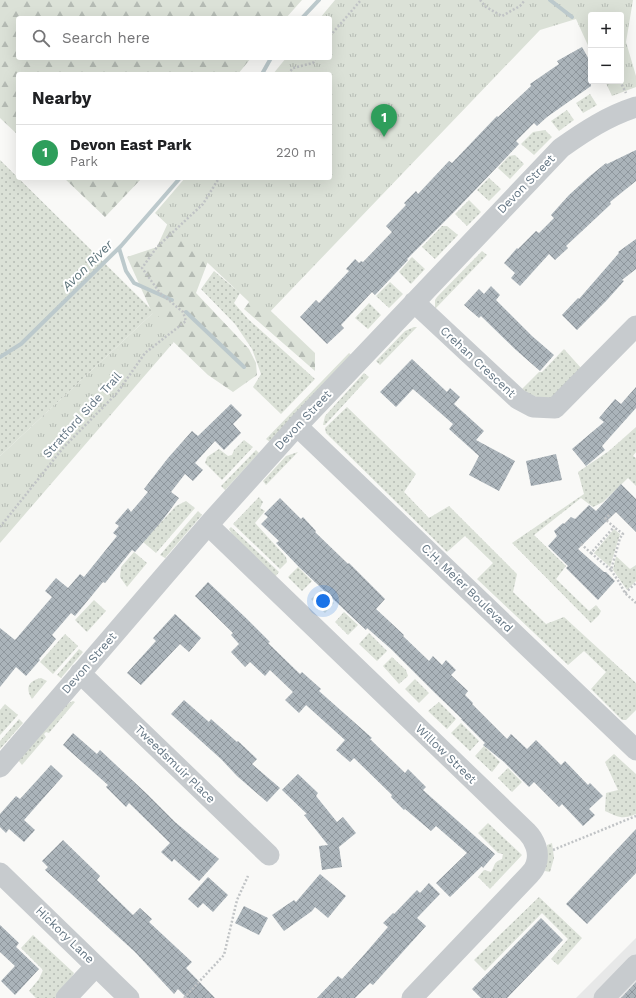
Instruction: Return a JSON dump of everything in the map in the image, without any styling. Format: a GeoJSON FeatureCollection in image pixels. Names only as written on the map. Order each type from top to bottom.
{"type":"FeatureCollection","features":[{"type":"Feature","properties":{"kind":"street","name":"Devon Street"},"geometry":{"type":"LineString","coordinates":[[0,766],[208,525],[297,426],[561,148],[590,127],[636,107]]}},
{"type":"Feature","properties":{"kind":"street","name":"Crehan Crescent"},"geometry":{"type":"LineString","coordinates":[[414,302],[518,399],[533,407],[555,408],[636,326]]}},
{"type":"Feature","properties":{"kind":"street","name":"C.H. Meier Boulevard"},"geometry":{"type":"LineString","coordinates":[[297,426],[633,742]]}},
{"type":"Feature","properties":{"kind":"street","name":"Willow Street"},"geometry":{"type":"LineString","coordinates":[[208,525],[530,834],[536,845],[537,854]]}},
{"type":"Feature","properties":{"kind":"street","name":"Tweedsmuir Place"},"geometry":{"type":"LineString","coordinates":[[80,673],[269,855]]}},
{"type":"Feature","properties":{"kind":"street"},"geometry":{"type":"LineString","coordinates":[[412,998],[529,875],[536,865],[537,854]]}},
{"type":"Feature","properties":{"kind":"street","name":"Hickory Lane"},"geometry":{"type":"LineString","coordinates":[[0,873],[129,998]]}},
{"type":"Feature","properties":{"kind":"street"},"geometry":{"type":"LineString","coordinates":[[604,998],[636,965]]}},
{"type":"Feature","properties":{"kind":"street"},"geometry":{"type":"LineString","coordinates":[[66,998],[96,966]]}},
{"type":"Feature","properties":{"kind":"path"},"geometry":{"type":"LineString","coordinates":[[332,34],[361,0]]}},
{"type":"Feature","properties":{"kind":"path"},"geometry":{"type":"LineString","coordinates":[[480,0],[486,7],[502,16],[520,6],[525,0]]}},
{"type":"Feature","properties":{"kind":"path"},"geometry":{"type":"LineString","coordinates":[[290,72],[293,68],[313,63],[315,60]]}},
{"type":"Feature","properties":{"kind":"path","name":"Stratford Side Trail"},"geometry":{"type":"LineString","coordinates":[[0,527],[63,448],[117,393],[145,353],[186,321],[183,312],[160,293],[142,268],[157,247],[203,204],[218,180]]}},
{"type":"Feature","properties":{"kind":"path"},"geometry":{"type":"LineString","coordinates":[[609,515],[605,519],[623,534],[620,538],[611,570]]}},
{"type":"Feature","properties":{"kind":"path"},"geometry":{"type":"LineString","coordinates":[[591,553],[614,527]]}},
{"type":"Feature","properties":{"kind":"path"},"geometry":{"type":"LineString","coordinates":[[581,544],[611,570],[620,582],[625,593],[636,603]]}},
{"type":"Feature","properties":{"kind":"path"},"geometry":{"type":"LineString","coordinates":[[625,593],[636,583]]}},
{"type":"Feature","properties":{"kind":"path"},"geometry":{"type":"LineString","coordinates":[[537,854],[556,850],[636,816]]}},
{"type":"Feature","properties":{"kind":"path"},"geometry":{"type":"LineString","coordinates":[[184,998],[224,955],[237,900],[248,876]]}},
{"type":"Feature","properties":{"kind":"shaded area"},"geometry":{"type":"Polygon","coordinates":[[[636,938],[636,998],[576,998],[636,938]]]}},
{"type":"Feature","properties":{"kind":"green space"},"geometry":{"type":"Polygon","coordinates":[[[0,0],[302,0],[288,16],[16,16],[16,60],[249,60],[240,72],[16,72],[16,133],[0,118],[0,0]]]}},
{"type":"Feature","properties":{"kind":"green space"},"geometry":{"type":"Polygon","coordinates":[[[335,0],[633,0],[626,42],[636,76],[636,87],[612,96],[606,84],[624,84],[624,12],[588,12],[588,45],[576,19],[540,30],[265,317],[155,213],[183,180],[332,180],[332,72],[275,72],[284,60],[332,60],[332,16],[322,16],[335,0]]]}},
{"type":"Feature","properties":{"kind":"green space"},"geometry":{"type":"Polygon","coordinates":[[[590,94],[597,105],[583,113],[576,103],[590,94]]]}},
{"type":"Feature","properties":{"kind":"green space"},"geometry":{"type":"Polygon","coordinates":[[[567,110],[574,120],[559,131],[551,121],[567,110]]]}},
{"type":"Feature","properties":{"kind":"green space"},"geometry":{"type":"Polygon","coordinates":[[[545,130],[552,137],[534,155],[521,144],[533,132],[545,130]]]}},
{"type":"Feature","properties":{"kind":"green space"},"geometry":{"type":"Polygon","coordinates":[[[515,155],[524,164],[510,179],[498,168],[509,156],[515,155]]]}},
{"type":"Feature","properties":{"kind":"green space"},"geometry":{"type":"Polygon","coordinates":[[[0,160],[16,176],[16,180],[20,180],[154,312],[0,456],[0,160]]]}},
{"type":"Feature","properties":{"kind":"green space"},"geometry":{"type":"Polygon","coordinates":[[[489,178],[501,189],[489,201],[477,190],[489,178]]]}},
{"type":"Feature","properties":{"kind":"green space"},"geometry":{"type":"Polygon","coordinates":[[[66,180],[140,180],[105,217],[66,180]]]}},
{"type":"Feature","properties":{"kind":"green space"},"geometry":{"type":"Polygon","coordinates":[[[469,200],[481,212],[467,226],[455,214],[469,200]]]}},
{"type":"Feature","properties":{"kind":"green space"},"geometry":{"type":"Polygon","coordinates":[[[176,205],[213,248],[196,293],[249,349],[256,363],[257,375],[233,392],[208,375],[159,328],[127,257],[157,247],[176,205]]]}},
{"type":"Feature","properties":{"kind":"green space"},"geometry":{"type":"Polygon","coordinates":[[[442,226],[447,226],[458,235],[435,259],[422,247],[442,226]]]}},
{"type":"Feature","properties":{"kind":"green space"},"geometry":{"type":"Polygon","coordinates":[[[482,251],[487,255],[435,309],[435,300],[437,297],[482,251]]]}},
{"type":"Feature","properties":{"kind":"green space"},"geometry":{"type":"Polygon","coordinates":[[[412,257],[425,269],[411,284],[399,272],[412,257]]]}},
{"type":"Feature","properties":{"kind":"green space"},"geometry":{"type":"Polygon","coordinates":[[[214,271],[240,293],[234,303],[248,319],[315,379],[281,414],[253,387],[261,374],[252,349],[235,324],[201,289],[214,271]]]}},
{"type":"Feature","properties":{"kind":"green space"},"geometry":{"type":"Polygon","coordinates":[[[390,282],[403,294],[389,308],[376,296],[390,282]]]}},
{"type":"Feature","properties":{"kind":"green space"},"geometry":{"type":"Polygon","coordinates":[[[254,295],[315,353],[315,371],[244,309],[254,295]]]}},
{"type":"Feature","properties":{"kind":"green space"},"geometry":{"type":"Polygon","coordinates":[[[369,303],[381,315],[368,329],[355,318],[369,303]]]}},
{"type":"Feature","properties":{"kind":"green space"},"geometry":{"type":"Polygon","coordinates":[[[154,312],[179,336],[0,543],[0,456],[154,312]]]}},
{"type":"Feature","properties":{"kind":"green space"},"geometry":{"type":"Polygon","coordinates":[[[417,327],[380,365],[376,361],[405,331],[417,327]]]}},
{"type":"Feature","properties":{"kind":"green space"},"geometry":{"type":"Polygon","coordinates":[[[564,349],[581,368],[552,399],[547,400],[519,392],[539,372],[542,372],[564,349]]]}},
{"type":"Feature","properties":{"kind":"green space"},"geometry":{"type":"Polygon","coordinates":[[[349,353],[354,357],[270,442],[266,439],[349,353]]]}},
{"type":"Feature","properties":{"kind":"green space"},"geometry":{"type":"Polygon","coordinates":[[[364,373],[369,377],[325,425],[323,425],[325,416],[364,373]]]}},
{"type":"Feature","properties":{"kind":"green space"},"geometry":{"type":"Polygon","coordinates":[[[347,407],[416,474],[404,492],[429,518],[449,506],[517,574],[513,592],[546,624],[564,617],[636,683],[636,710],[626,720],[622,720],[591,689],[606,672],[584,651],[568,665],[477,579],[493,563],[465,536],[447,552],[326,433],[325,428],[347,407]]]}},
{"type":"Feature","properties":{"kind":"green space"},"geometry":{"type":"Polygon","coordinates":[[[636,427],[636,452],[633,456],[636,458],[636,486],[628,478],[603,502],[593,507],[581,498],[534,535],[566,566],[556,579],[589,611],[596,605],[601,611],[591,623],[512,543],[584,494],[578,472],[609,451],[636,427]]]}},
{"type":"Feature","properties":{"kind":"green space"},"geometry":{"type":"Polygon","coordinates":[[[244,440],[253,447],[222,480],[205,463],[207,457],[219,449],[228,456],[232,455],[234,450],[244,440]]]}},
{"type":"Feature","properties":{"kind":"green space"},"geometry":{"type":"Polygon","coordinates":[[[256,450],[259,453],[225,490],[221,486],[256,450]]]}},
{"type":"Feature","properties":{"kind":"green space"},"geometry":{"type":"Polygon","coordinates":[[[298,452],[266,485],[263,481],[286,456],[298,452]]]}},
{"type":"Feature","properties":{"kind":"green space"},"geometry":{"type":"Polygon","coordinates":[[[259,497],[263,502],[260,508],[265,511],[255,523],[286,557],[287,562],[280,569],[233,524],[259,497]]]}},
{"type":"Feature","properties":{"kind":"green space"},"geometry":{"type":"Polygon","coordinates":[[[186,501],[195,508],[156,553],[143,542],[176,506],[186,501]]]}},
{"type":"Feature","properties":{"kind":"green space"},"geometry":{"type":"Polygon","coordinates":[[[198,511],[202,515],[165,558],[160,555],[198,511]]]}},
{"type":"Feature","properties":{"kind":"green space"},"geometry":{"type":"Polygon","coordinates":[[[231,527],[279,572],[275,577],[232,534],[229,529],[231,527]]]}},
{"type":"Feature","properties":{"kind":"green space"},"geometry":{"type":"Polygon","coordinates":[[[614,529],[620,534],[610,567],[594,553],[614,529]]]}},
{"type":"Feature","properties":{"kind":"green space"},"geometry":{"type":"Polygon","coordinates":[[[134,552],[147,563],[127,587],[120,577],[121,567],[134,552]]]}},
{"type":"Feature","properties":{"kind":"green space"},"geometry":{"type":"Polygon","coordinates":[[[616,556],[630,569],[636,565],[636,581],[627,590],[613,570],[616,556]]]}},
{"type":"Feature","properties":{"kind":"green space"},"geometry":{"type":"Polygon","coordinates":[[[298,567],[312,581],[302,591],[288,577],[298,567]]]}},
{"type":"Feature","properties":{"kind":"green space"},"geometry":{"type":"Polygon","coordinates":[[[321,590],[334,603],[325,613],[311,599],[321,590]]]}},
{"type":"Feature","properties":{"kind":"green space"},"geometry":{"type":"Polygon","coordinates":[[[94,600],[106,611],[87,632],[75,620],[94,600]]]}},
{"type":"Feature","properties":{"kind":"green space"},"geometry":{"type":"Polygon","coordinates":[[[344,612],[358,625],[348,635],[335,622],[344,612]]]}},
{"type":"Feature","properties":{"kind":"green space"},"geometry":{"type":"Polygon","coordinates":[[[369,633],[387,651],[377,661],[359,644],[369,633]]]}},
{"type":"Feature","properties":{"kind":"green space"},"geometry":{"type":"Polygon","coordinates":[[[65,634],[78,646],[53,674],[40,662],[65,634]]]}},
{"type":"Feature","properties":{"kind":"green space"},"geometry":{"type":"Polygon","coordinates":[[[79,649],[83,652],[61,678],[57,675],[79,649]]]}},
{"type":"Feature","properties":{"kind":"green space"},"geometry":{"type":"Polygon","coordinates":[[[392,657],[406,670],[408,676],[399,684],[383,666],[392,657]]]}},
{"type":"Feature","properties":{"kind":"green space"},"geometry":{"type":"Polygon","coordinates":[[[41,678],[47,681],[32,699],[28,688],[33,681],[41,678]]]}},
{"type":"Feature","properties":{"kind":"green space"},"geometry":{"type":"Polygon","coordinates":[[[415,679],[429,693],[419,703],[405,689],[415,679]]]}},
{"type":"Feature","properties":{"kind":"green space"},"geometry":{"type":"Polygon","coordinates":[[[73,701],[75,702],[49,733],[46,732],[44,734],[46,737],[22,765],[18,760],[67,704],[73,701]]]}},
{"type":"Feature","properties":{"kind":"green space"},"geometry":{"type":"Polygon","coordinates":[[[439,702],[456,719],[447,729],[428,711],[439,702]]]}},
{"type":"Feature","properties":{"kind":"green space"},"geometry":{"type":"Polygon","coordinates":[[[5,704],[18,715],[0,735],[0,710],[5,704]]]}},
{"type":"Feature","properties":{"kind":"green space"},"geometry":{"type":"Polygon","coordinates":[[[19,719],[23,723],[0,749],[0,741],[19,719]]]}},
{"type":"Feature","properties":{"kind":"green space"},"geometry":{"type":"Polygon","coordinates":[[[461,723],[479,741],[470,751],[451,733],[461,723]]]}},
{"type":"Feature","properties":{"kind":"green space"},"geometry":{"type":"Polygon","coordinates":[[[484,746],[500,762],[492,772],[475,756],[484,746]]]}},
{"type":"Feature","properties":{"kind":"green space"},"geometry":{"type":"Polygon","coordinates":[[[614,754],[636,774],[636,814],[627,817],[617,816],[605,811],[606,793],[618,790],[605,762],[614,754]]]}},
{"type":"Feature","properties":{"kind":"green space"},"geometry":{"type":"Polygon","coordinates":[[[508,768],[522,782],[512,792],[498,778],[508,768]]]}},
{"type":"Feature","properties":{"kind":"green space"},"geometry":{"type":"Polygon","coordinates":[[[488,823],[522,855],[490,889],[478,877],[484,870],[491,872],[495,863],[502,859],[503,854],[498,853],[478,833],[488,823]]]}},
{"type":"Feature","properties":{"kind":"green space"},"geometry":{"type":"Polygon","coordinates":[[[552,843],[554,858],[550,872],[545,871],[547,845],[552,843]]]}},
{"type":"Feature","properties":{"kind":"green space"},"geometry":{"type":"Polygon","coordinates":[[[539,897],[582,938],[558,965],[551,959],[568,939],[542,913],[485,971],[474,960],[539,897]]]}},
{"type":"Feature","properties":{"kind":"green space"},"geometry":{"type":"Polygon","coordinates":[[[33,935],[74,973],[69,982],[55,998],[36,998],[29,991],[39,979],[43,970],[21,948],[33,935]]]}},
{"type":"Feature","properties":{"kind":"building"},"geometry":{"type":"Polygon","coordinates":[[[582,47],[588,58],[588,84],[591,84],[591,86],[547,117],[537,126],[534,123],[516,141],[519,144],[407,259],[408,260],[375,295],[372,292],[341,325],[344,328],[327,344],[300,317],[316,300],[319,303],[349,271],[346,269],[355,259],[359,263],[361,261],[363,262],[392,232],[386,226],[406,205],[404,203],[416,191],[418,194],[449,161],[452,163],[497,116],[498,117],[531,86],[530,84],[559,64],[557,61],[582,47]]]}},
{"type":"Feature","properties":{"kind":"building"},"geometry":{"type":"Polygon","coordinates":[[[636,150],[636,181],[610,202],[611,204],[566,246],[568,248],[555,260],[549,254],[520,286],[511,278],[515,273],[504,263],[517,248],[518,249],[536,231],[539,233],[554,218],[551,215],[569,195],[590,176],[606,163],[607,164],[636,150]]]}},
{"type":"Feature","properties":{"kind":"building"},"geometry":{"type":"Polygon","coordinates":[[[636,239],[636,269],[622,280],[624,281],[577,330],[562,315],[578,298],[579,299],[619,253],[618,252],[636,239]]]}},
{"type":"Feature","properties":{"kind":"building"},"geometry":{"type":"Polygon","coordinates":[[[491,286],[500,295],[496,300],[532,336],[554,355],[540,371],[481,316],[479,318],[464,305],[479,289],[484,294],[491,286]]]}},
{"type":"Feature","properties":{"kind":"building"},"geometry":{"type":"Polygon","coordinates":[[[412,359],[447,392],[450,388],[460,397],[454,404],[484,431],[476,440],[515,461],[499,491],[469,475],[479,456],[449,429],[453,424],[413,389],[396,407],[380,392],[412,359]]]}},
{"type":"Feature","properties":{"kind":"building"},"geometry":{"type":"Polygon","coordinates":[[[636,387],[636,408],[602,446],[605,450],[586,466],[572,449],[604,422],[599,418],[615,399],[621,404],[636,387]]]}},
{"type":"Feature","properties":{"kind":"building"},"geometry":{"type":"Polygon","coordinates":[[[231,404],[242,415],[233,424],[241,433],[224,450],[215,441],[195,463],[203,470],[193,481],[185,474],[171,492],[179,498],[161,522],[135,552],[132,550],[75,616],[71,613],[52,635],[56,639],[26,676],[16,667],[0,687],[0,628],[15,640],[52,597],[45,591],[56,578],[68,588],[80,574],[84,577],[117,536],[113,533],[119,526],[115,523],[128,508],[131,512],[148,492],[144,489],[168,458],[192,431],[198,436],[231,404]]]}},
{"type":"Feature","properties":{"kind":"building"},"geometry":{"type":"Polygon","coordinates":[[[556,454],[562,480],[531,486],[526,461],[556,454]]]}},
{"type":"Feature","properties":{"kind":"building"},"geometry":{"type":"Polygon","coordinates":[[[621,484],[636,499],[636,532],[616,512],[578,549],[615,581],[598,600],[566,568],[568,566],[548,546],[557,536],[554,531],[563,523],[564,524],[571,517],[575,519],[589,505],[596,511],[621,484]]]}},
{"type":"Feature","properties":{"kind":"building"},"geometry":{"type":"Polygon","coordinates":[[[280,498],[301,519],[303,517],[316,531],[315,532],[385,599],[376,609],[404,635],[403,636],[429,661],[433,656],[442,665],[446,660],[456,670],[451,675],[468,691],[465,695],[507,739],[511,734],[527,749],[536,740],[561,765],[565,761],[588,785],[590,783],[603,796],[589,809],[595,815],[583,826],[562,804],[559,807],[534,782],[529,787],[504,762],[483,745],[485,743],[462,719],[391,649],[367,628],[366,630],[299,567],[276,543],[279,541],[261,524],[268,517],[264,514],[280,498]]]}},
{"type":"Feature","properties":{"kind":"building"},"geometry":{"type":"Polygon","coordinates":[[[208,582],[270,642],[268,643],[300,674],[302,672],[321,689],[319,691],[372,738],[370,739],[405,773],[408,769],[426,787],[423,790],[495,854],[483,868],[482,866],[450,897],[436,883],[467,853],[436,826],[431,831],[405,809],[404,810],[391,797],[392,795],[354,758],[350,762],[336,750],[345,740],[306,705],[299,713],[285,700],[293,692],[270,670],[265,676],[250,662],[245,667],[231,652],[239,644],[231,635],[233,633],[195,596],[208,582]]]}},
{"type":"Feature","properties":{"kind":"building"},"geometry":{"type":"Polygon","coordinates":[[[175,614],[201,638],[189,652],[180,644],[141,685],[127,673],[156,641],[153,638],[175,614]]]}},
{"type":"Feature","properties":{"kind":"building"},"geometry":{"type":"Polygon","coordinates":[[[184,700],[209,722],[211,719],[257,759],[252,764],[280,788],[267,802],[171,714],[184,700]]]}},
{"type":"Feature","properties":{"kind":"building"},"geometry":{"type":"Polygon","coordinates":[[[73,733],[97,754],[100,750],[175,822],[219,859],[199,881],[174,859],[172,862],[161,852],[170,843],[129,803],[126,807],[106,787],[108,785],[63,745],[73,733]]]}},
{"type":"Feature","properties":{"kind":"building"},"geometry":{"type":"Polygon","coordinates":[[[51,765],[63,776],[24,820],[35,830],[24,842],[9,829],[6,833],[0,827],[0,814],[16,796],[20,799],[51,765]]]}},
{"type":"Feature","properties":{"kind":"building"},"geometry":{"type":"Polygon","coordinates":[[[298,774],[318,793],[316,796],[337,822],[343,817],[356,833],[339,847],[342,867],[322,870],[319,846],[328,845],[304,815],[307,814],[282,790],[298,774]]]}},
{"type":"Feature","properties":{"kind":"building"},"geometry":{"type":"Polygon","coordinates":[[[636,829],[636,873],[587,924],[566,904],[636,829]]]}},
{"type":"Feature","properties":{"kind":"building"},"geometry":{"type":"Polygon","coordinates":[[[63,840],[100,876],[97,880],[133,915],[140,908],[152,919],[149,922],[192,962],[186,968],[215,998],[187,998],[178,989],[174,994],[135,952],[45,870],[48,867],[42,861],[63,840]]]}},
{"type":"Feature","properties":{"kind":"building"},"geometry":{"type":"Polygon","coordinates":[[[320,874],[346,896],[328,918],[315,907],[312,911],[284,931],[272,915],[294,900],[296,902],[320,874]]]}},
{"type":"Feature","properties":{"kind":"building"},"geometry":{"type":"Polygon","coordinates":[[[208,877],[228,895],[213,912],[203,903],[198,908],[188,899],[208,877]]]}},
{"type":"Feature","properties":{"kind":"building"},"geometry":{"type":"Polygon","coordinates":[[[429,883],[440,894],[417,918],[426,926],[373,985],[370,983],[355,998],[317,998],[338,976],[342,979],[363,956],[388,927],[383,923],[393,913],[394,914],[417,890],[420,893],[429,883]]]}},
{"type":"Feature","properties":{"kind":"building"},"geometry":{"type":"Polygon","coordinates":[[[244,906],[268,918],[259,935],[235,923],[244,906]]]}},
{"type":"Feature","properties":{"kind":"building"},"geometry":{"type":"Polygon","coordinates":[[[541,918],[563,940],[507,998],[481,998],[472,989],[541,918]]]}},
{"type":"Feature","properties":{"kind":"building"},"geometry":{"type":"Polygon","coordinates":[[[0,925],[19,943],[16,947],[39,969],[15,995],[1,981],[15,966],[0,952],[0,925]]]}},
{"type":"Feature","properties":{"kind":"building"},"geometry":{"type":"Polygon","coordinates":[[[636,982],[636,998],[621,998],[636,982]]]}},
{"type":"Feature","properties":{"kind":"waterway","name":"Avon River"},"geometry":{"type":"LineString","coordinates":[[304,16],[319,0]]}},
{"type":"Feature","properties":{"kind":"waterway"},"geometry":{"type":"LineString","coordinates":[[550,0],[572,17]]}},
{"type":"Feature","properties":{"kind":"waterway","name":"Avon River"},"geometry":{"type":"LineString","coordinates":[[263,72],[270,60]]}},
{"type":"Feature","properties":{"kind":"waterway","name":"Avon River"},"geometry":{"type":"LineString","coordinates":[[0,357],[21,344],[121,246],[178,180]]}},
{"type":"Feature","properties":{"kind":"waterway"},"geometry":{"type":"LineString","coordinates":[[119,248],[126,271],[134,283],[172,300]]}},
{"type":"Feature","properties":{"kind":"waterway"},"geometry":{"type":"LineString","coordinates":[[186,312],[244,367]]}},
{"type":"Feature","properties":{"kind":"place","name":"Devon East Park"},"geometry":{"type":"Point","coordinates":[384,137]}}]}
